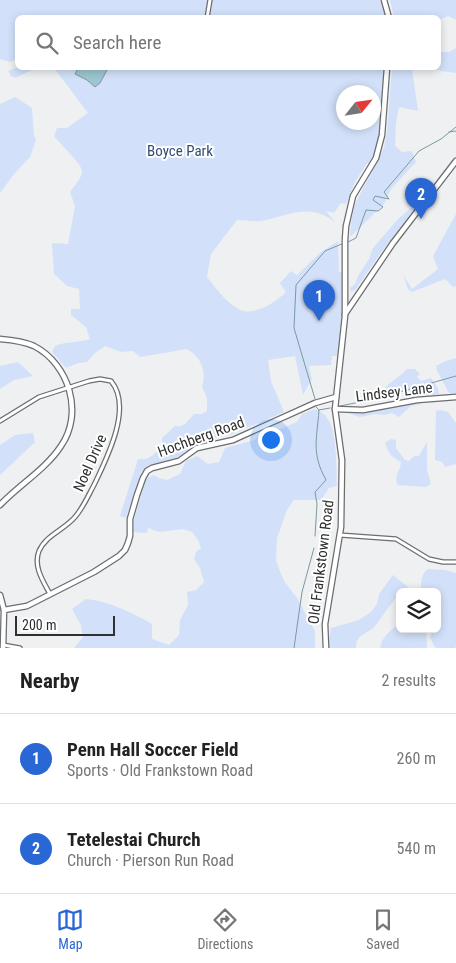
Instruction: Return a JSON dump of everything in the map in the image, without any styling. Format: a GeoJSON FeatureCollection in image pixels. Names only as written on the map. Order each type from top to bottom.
{"type":"FeatureCollection","features":[{"type":"Feature","properties":{"kind":"street"},"geometry":{"type":"LineString","coordinates":[[208,15],[210,0]]}},
{"type":"Feature","properties":{"kind":"street"},"geometry":{"type":"LineString","coordinates":[[384,0],[388,15]]}},
{"type":"Feature","properties":{"kind":"street","name":"Old Frankstown Road"},"geometry":{"type":"LineString","coordinates":[[326,648],[326,624],[342,513],[342,460],[335,410],[344,316],[346,226],[353,196],[376,158],[382,135],[387,70]]}},
{"type":"Feature","properties":{"kind":"street"},"geometry":{"type":"LineString","coordinates":[[344,316],[393,243],[456,162]]}},
{"type":"Feature","properties":{"kind":"street"},"geometry":{"type":"LineString","coordinates":[[0,340],[26,343],[46,354],[56,363],[63,374],[72,401],[71,421],[62,445],[0,505]]}},
{"type":"Feature","properties":{"kind":"street","name":"Noel Drive"},"geometry":{"type":"LineString","coordinates":[[0,421],[30,402],[100,379],[111,381],[118,392],[117,427],[106,459],[80,511],[73,519],[46,540],[39,551],[37,564],[50,594]]}},
{"type":"Feature","properties":{"kind":"street","name":"Hochberg Road"},"geometry":{"type":"LineString","coordinates":[[4,610],[27,606],[94,572],[125,550],[130,536],[130,519],[137,495],[143,478],[152,468],[179,460],[197,448],[234,440],[315,403],[336,396]]}},
{"type":"Feature","properties":{"kind":"street","name":"Lindsey Lane"},"geometry":{"type":"LineString","coordinates":[[335,410],[363,410],[416,400],[456,397]]}},
{"type":"Feature","properties":{"kind":"street"},"geometry":{"type":"LineString","coordinates":[[340,535],[396,539],[430,559],[456,562]]}},
{"type":"Feature","properties":{"kind":"street"},"geometry":{"type":"LineString","coordinates":[[0,595],[4,610],[3,647],[20,648]]}},
{"type":"Feature","properties":{"kind":"green space"},"geometry":{"type":"Polygon","coordinates":[[[0,0],[379,0],[385,9],[386,15],[15,15],[15,60],[10,62],[0,59],[0,0]]]}},
{"type":"Feature","properties":{"kind":"green space"},"geometry":{"type":"Polygon","coordinates":[[[390,0],[456,0],[456,20],[448,16],[441,19],[441,15],[394,15],[390,0]]]}},
{"type":"Feature","properties":{"kind":"green space"},"geometry":{"type":"Polygon","coordinates":[[[456,48],[456,73],[439,70],[441,70],[441,52],[449,52],[456,48]]]}},
{"type":"Feature","properties":{"kind":"green space"},"geometry":{"type":"Polygon","coordinates":[[[15,68],[15,70],[32,70],[15,78],[8,71],[15,68]]]}},
{"type":"Feature","properties":{"kind":"green space","name":"Boyce Park"},"geometry":{"type":"Polygon","coordinates":[[[56,70],[384,70],[381,117],[381,85],[336,85],[336,130],[379,130],[374,154],[355,182],[346,204],[341,203],[334,213],[326,211],[335,222],[326,216],[308,212],[299,212],[261,221],[237,220],[211,254],[207,277],[233,306],[244,311],[255,311],[272,303],[286,292],[280,283],[291,271],[297,275],[321,252],[338,241],[339,272],[343,273],[343,315],[338,356],[332,356],[331,365],[309,366],[312,379],[303,395],[295,356],[268,360],[271,381],[284,412],[233,434],[205,441],[176,458],[150,465],[141,472],[126,518],[120,516],[138,459],[148,458],[162,447],[162,438],[176,425],[178,427],[185,424],[194,414],[202,414],[207,411],[207,398],[202,387],[204,375],[199,360],[187,349],[140,357],[133,351],[121,352],[105,346],[87,362],[78,363],[66,368],[52,352],[55,346],[59,344],[90,339],[86,327],[71,315],[71,309],[80,309],[79,289],[67,286],[54,274],[52,243],[68,244],[75,206],[70,192],[82,174],[81,168],[75,159],[54,136],[57,128],[67,128],[88,113],[56,70]]]}},
{"type":"Feature","properties":{"kind":"green space"},"geometry":{"type":"Polygon","coordinates":[[[392,70],[412,70],[418,111],[399,107],[395,146],[402,152],[412,151],[416,162],[391,189],[384,204],[350,237],[355,204],[384,148],[392,70]]]}},
{"type":"Feature","properties":{"kind":"green space"},"geometry":{"type":"Polygon","coordinates":[[[15,97],[32,108],[36,140],[30,157],[0,193],[0,104],[15,97]]]}},
{"type":"Feature","properties":{"kind":"green space"},"geometry":{"type":"Polygon","coordinates":[[[419,201],[355,290],[351,292],[350,288],[355,284],[373,248],[398,219],[419,201]]]}},
{"type":"Feature","properties":{"kind":"green space"},"geometry":{"type":"Polygon","coordinates":[[[456,214],[456,286],[453,287],[445,279],[412,292],[408,289],[403,275],[412,289],[438,269],[433,256],[456,214]]]}},
{"type":"Feature","properties":{"kind":"green space"},"geometry":{"type":"Polygon","coordinates":[[[456,358],[456,393],[449,393],[436,366],[456,358]]]}},
{"type":"Feature","properties":{"kind":"green space"},"geometry":{"type":"Polygon","coordinates":[[[18,362],[33,376],[14,380],[0,389],[0,366],[18,362]]]}},
{"type":"Feature","properties":{"kind":"green space"},"geometry":{"type":"Polygon","coordinates":[[[407,369],[415,369],[420,374],[417,377],[421,381],[431,378],[438,388],[439,394],[410,399],[411,395],[405,392],[389,393],[383,390],[407,369]]]}},
{"type":"Feature","properties":{"kind":"green space"},"geometry":{"type":"Polygon","coordinates":[[[415,402],[422,404],[411,406],[399,417],[392,413],[360,417],[347,413],[379,410],[415,402]]]}},
{"type":"Feature","properties":{"kind":"green space"},"geometry":{"type":"Polygon","coordinates":[[[315,409],[325,415],[332,429],[336,449],[337,486],[329,488],[321,500],[294,500],[287,510],[277,538],[276,561],[284,581],[297,598],[315,631],[315,648],[74,648],[83,637],[81,625],[72,609],[86,599],[112,605],[152,624],[152,639],[169,645],[179,635],[180,620],[188,605],[187,592],[196,590],[204,582],[200,568],[194,559],[196,552],[201,548],[192,532],[183,529],[159,532],[148,528],[147,533],[133,532],[134,519],[146,479],[154,475],[167,480],[180,474],[186,461],[197,456],[208,464],[219,462],[225,448],[255,440],[261,432],[273,427],[280,429],[297,422],[302,414],[315,409]]]}},
{"type":"Feature","properties":{"kind":"green space"},"geometry":{"type":"Polygon","coordinates":[[[436,411],[448,412],[456,423],[456,464],[445,467],[442,462],[435,460],[436,411]]]}},
{"type":"Feature","properties":{"kind":"green space"},"geometry":{"type":"Polygon","coordinates":[[[33,433],[35,442],[0,475],[0,445],[15,435],[33,433]]]}},
{"type":"Feature","properties":{"kind":"green space"},"geometry":{"type":"Polygon","coordinates":[[[391,439],[396,440],[396,448],[405,460],[409,461],[414,456],[419,456],[427,442],[427,470],[431,484],[426,487],[398,485],[396,479],[401,462],[395,459],[385,443],[391,439]]]}},
{"type":"Feature","properties":{"kind":"green space"},"geometry":{"type":"Polygon","coordinates":[[[428,569],[456,573],[455,648],[437,648],[430,637],[432,633],[441,633],[441,588],[421,588],[424,574],[428,569]]]}},
{"type":"Feature","properties":{"kind":"green space"},"geometry":{"type":"Polygon","coordinates":[[[393,575],[409,588],[396,588],[396,598],[376,625],[358,639],[356,648],[328,648],[331,628],[359,620],[371,612],[377,604],[379,594],[393,575]]]}},
{"type":"Feature","properties":{"kind":"green space"},"geometry":{"type":"Polygon","coordinates":[[[396,626],[396,633],[426,633],[427,648],[380,648],[385,637],[396,626]]]}},
{"type":"Feature","properties":{"kind":"shaded area"},"geometry":{"type":"Polygon","coordinates":[[[77,70],[107,70],[100,83],[95,87],[87,80],[75,74],[77,70]]]}},
{"type":"Feature","properties":{"kind":"waterway"},"geometry":{"type":"LineString","coordinates":[[348,242],[356,238],[366,210],[378,211],[383,207],[373,200],[375,196],[389,199],[384,192],[419,151],[441,139],[456,127]]}},
{"type":"Feature","properties":{"kind":"waterway"},"geometry":{"type":"LineString","coordinates":[[449,132],[456,131]]}},
{"type":"Feature","properties":{"kind":"waterway"},"geometry":{"type":"LineString","coordinates":[[315,399],[294,328],[296,285],[325,251],[344,243]]}},
{"type":"Feature","properties":{"kind":"waterway"},"geometry":{"type":"LineString","coordinates":[[340,406],[375,399],[456,376]]}},
{"type":"Feature","properties":{"kind":"waterway"},"geometry":{"type":"LineString","coordinates":[[315,536],[317,504],[315,492],[326,480],[318,462],[316,438],[319,410],[316,407]]}},
{"type":"Feature","properties":{"kind":"waterway"},"geometry":{"type":"LineString","coordinates":[[319,410],[330,408]]}},
{"type":"Feature","properties":{"kind":"waterway"},"geometry":{"type":"LineString","coordinates":[[294,648],[302,592],[314,548]]}},
{"type":"Feature","properties":{"kind":"place","name":"Tetelestai Church"},"geometry":{"type":"Point","coordinates":[421,219]}},
{"type":"Feature","properties":{"kind":"place","name":"Penn Hall Soccer Field"},"geometry":{"type":"Point","coordinates":[319,321]}}]}
